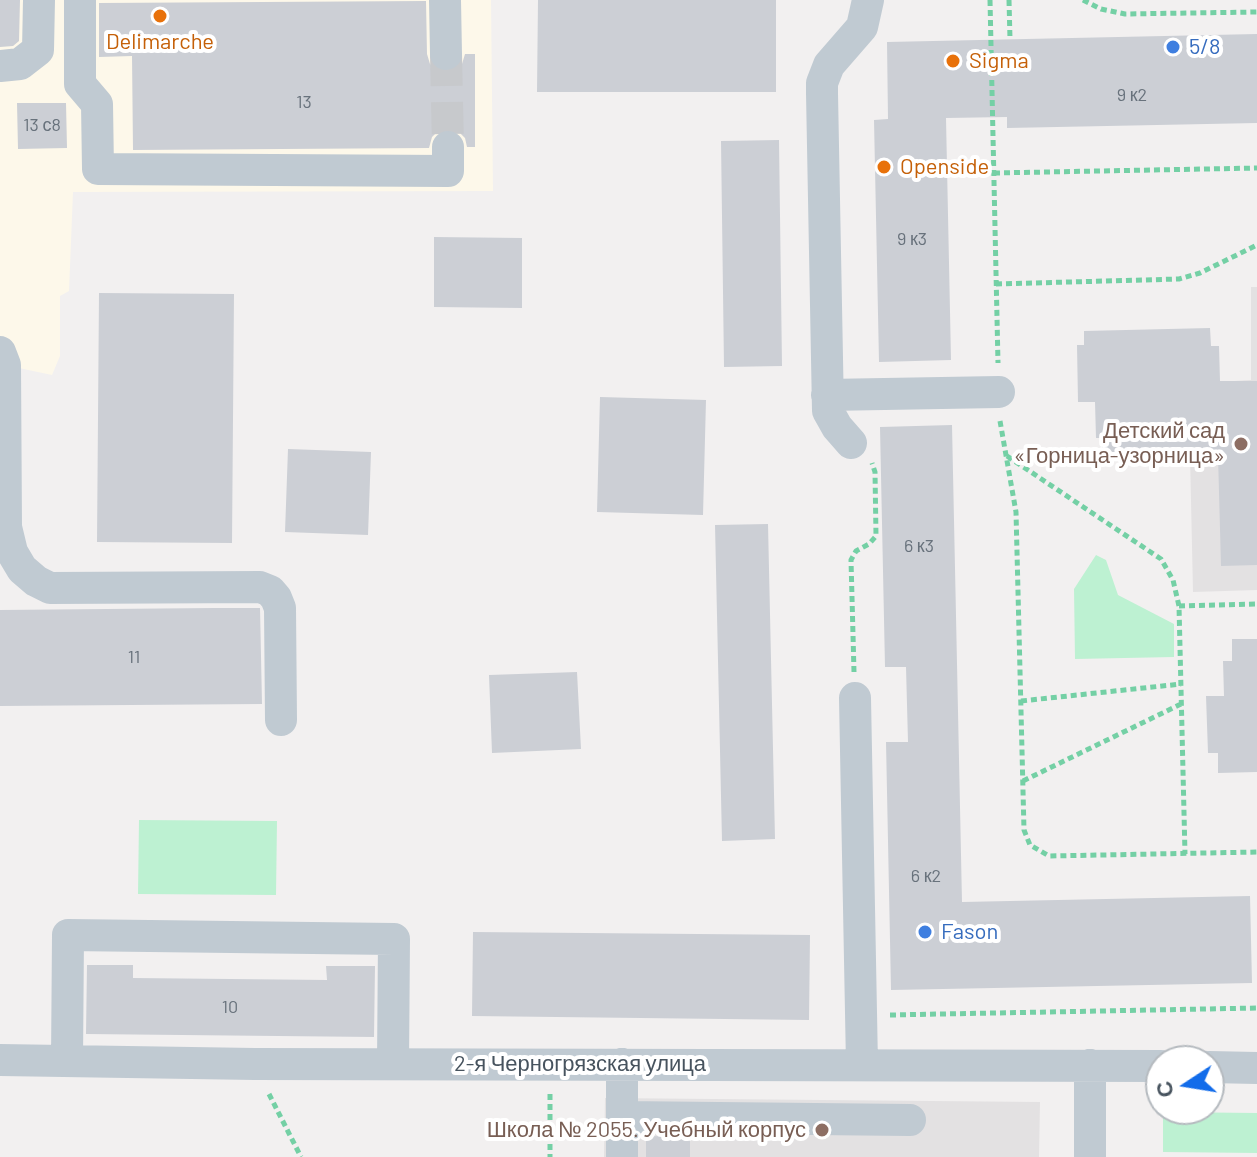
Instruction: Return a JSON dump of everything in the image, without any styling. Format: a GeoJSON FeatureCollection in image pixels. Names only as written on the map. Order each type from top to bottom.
{"type":"FeatureCollection","features":[{"type":"Feature","properties":{"kind":"street"},"geometry":{"type":"LineString","coordinates":[[0,66],[20,64],[38,50],[39,0]]}},
{"type":"Feature","properties":{"kind":"street"},"geometry":{"type":"LineString","coordinates":[[80,0],[80,84],[97,104],[98,169],[448,171],[448,147]]}},
{"type":"Feature","properties":{"kind":"street"},"geometry":{"type":"LineString","coordinates":[[445,0],[446,54]]}},
{"type":"Feature","properties":{"kind":"street"},"geometry":{"type":"LineString","coordinates":[[851,443],[828,411],[822,83],[829,65],[862,27],[868,0]]}},
{"type":"Feature","properties":{"kind":"street"},"geometry":{"type":"LineString","coordinates":[[0,352],[5,365],[6,527],[12,552],[22,569],[50,588],[260,587],[270,591],[280,608],[281,720]]}},
{"type":"Feature","properties":{"kind":"street"},"geometry":{"type":"LineString","coordinates":[[827,395],[999,392]]}},
{"type":"Feature","properties":{"kind":"street"},"geometry":{"type":"LineString","coordinates":[[854,687],[862,1065]]}},
{"type":"Feature","properties":{"kind":"street"},"geometry":{"type":"LineString","coordinates":[[67,1061],[68,935],[394,939],[393,1064]]}},
{"type":"Feature","properties":{"kind":"street","name":"2-я Черногрязская улица"},"geometry":{"type":"LineString","coordinates":[[0,1060],[255,1064],[1145,1066]]}},
{"type":"Feature","properties":{"kind":"street"},"geometry":{"type":"LineString","coordinates":[[622,1064],[622,1157]]}},
{"type":"Feature","properties":{"kind":"street"},"geometry":{"type":"LineString","coordinates":[[1090,1065],[1090,1157]]}},
{"type":"Feature","properties":{"kind":"street"},"geometry":{"type":"LineString","coordinates":[[1225,1067],[1257,1068]]}},
{"type":"Feature","properties":{"kind":"street"},"geometry":{"type":"LineString","coordinates":[[622,1117],[910,1120]]}},
{"type":"Feature","properties":{"kind":"path"},"geometry":{"type":"LineString","coordinates":[[990,0],[999,392],[1017,535],[1026,838],[1041,854],[1049,856],[1257,852]]}},
{"type":"Feature","properties":{"kind":"path"},"geometry":{"type":"LineString","coordinates":[[1009,0],[1010,39]]}},
{"type":"Feature","properties":{"kind":"path"},"geometry":{"type":"LineString","coordinates":[[1083,0],[1101,9],[1125,14],[1257,12]]}},
{"type":"Feature","properties":{"kind":"path"},"geometry":{"type":"LineString","coordinates":[[994,173],[1257,168]]}},
{"type":"Feature","properties":{"kind":"path"},"geometry":{"type":"LineString","coordinates":[[996,284],[1179,279],[1200,273],[1257,245]]}},
{"type":"Feature","properties":{"kind":"path"},"geometry":{"type":"LineString","coordinates":[[851,443],[868,456],[875,472],[876,528],[873,541],[856,551],[851,560],[854,687]]}},
{"type":"Feature","properties":{"kind":"path"},"geometry":{"type":"LineString","coordinates":[[1006,455],[1161,559],[1173,580],[1179,606],[1185,854]]}},
{"type":"Feature","properties":{"kind":"path"},"geometry":{"type":"LineString","coordinates":[[1179,606],[1257,604]]}},
{"type":"Feature","properties":{"kind":"path"},"geometry":{"type":"LineString","coordinates":[[1021,701],[1181,684]]}},
{"type":"Feature","properties":{"kind":"path"},"geometry":{"type":"LineString","coordinates":[[1023,781],[1181,704]]}},
{"type":"Feature","properties":{"kind":"path"},"geometry":{"type":"LineString","coordinates":[[861,1016],[1257,1008]]}},
{"type":"Feature","properties":{"kind":"path"},"geometry":{"type":"LineString","coordinates":[[255,1064],[301,1157]]}},
{"type":"Feature","properties":{"kind":"shaded area"},"geometry":{"type":"Polygon","coordinates":[[[0,0],[491,0],[493,191],[73,192],[69,291],[60,296],[60,356],[52,375],[0,364],[0,0]]]}},
{"type":"Feature","properties":{"kind":"shaded area","name":"Детский сад «Горница-узорница»"},"geometry":{"type":"Polygon","coordinates":[[[1251,287],[1257,287],[1257,590],[1193,592],[1190,455],[1234,381],[1251,380],[1251,287]]]}},
{"type":"Feature","properties":{"kind":"shaded area","name":"Школа № 2055. Учебный корпус"},"geometry":{"type":"Polygon","coordinates":[[[605,1098],[1040,1102],[1039,1157],[604,1157],[605,1098]]]}},
{"type":"Feature","properties":{"kind":"green space"},"geometry":{"type":"Polygon","coordinates":[[[1096,555],[1106,560],[1118,595],[1174,624],[1174,657],[1075,659],[1074,589],[1096,555]]]}},
{"type":"Feature","properties":{"kind":"green space"},"geometry":{"type":"Polygon","coordinates":[[[139,820],[277,821],[276,895],[138,894],[139,820]]]}},
{"type":"Feature","properties":{"kind":"green space"},"geometry":{"type":"Polygon","coordinates":[[[1225,1113],[1257,1113],[1257,1153],[1163,1152],[1163,1125],[1225,1125],[1225,1113]]]}},
{"type":"Feature","properties":{"kind":"building"},"geometry":{"type":"Polygon","coordinates":[[[0,0],[20,0],[19,41],[13,46],[0,47],[0,0]]]}},
{"type":"Feature","properties":{"kind":"building"},"geometry":{"type":"Polygon","coordinates":[[[538,0],[776,0],[776,92],[537,92],[538,0]]]}},
{"type":"Feature","properties":{"kind":"building"},"geometry":{"type":"Polygon","coordinates":[[[426,1],[430,64],[438,71],[447,73],[462,64],[465,54],[475,54],[475,147],[467,147],[465,138],[458,131],[447,128],[439,130],[432,137],[429,148],[133,150],[132,56],[99,57],[99,3],[426,1]]]}},
{"type":"Feature","properties":{"kind":"building"},"geometry":{"type":"Polygon","coordinates":[[[1257,34],[1257,123],[1007,128],[1007,117],[946,118],[951,360],[879,362],[874,120],[888,119],[887,42],[1257,34]]]}},
{"type":"Feature","properties":{"kind":"building"},"geometry":{"type":"Polygon","coordinates":[[[17,103],[66,103],[67,148],[18,149],[17,103]]]}},
{"type":"Feature","properties":{"kind":"building"},"geometry":{"type":"Polygon","coordinates":[[[779,140],[782,366],[724,367],[721,141],[779,140]]]}},
{"type":"Feature","properties":{"kind":"building"},"geometry":{"type":"Polygon","coordinates":[[[434,237],[522,238],[522,308],[434,307],[434,237]]]}},
{"type":"Feature","properties":{"kind":"building"},"geometry":{"type":"Polygon","coordinates":[[[99,293],[234,294],[232,543],[97,542],[99,293]]]}},
{"type":"Feature","properties":{"kind":"building"},"geometry":{"type":"Polygon","coordinates":[[[1210,328],[1211,346],[1219,346],[1220,381],[1257,381],[1257,565],[1221,566],[1218,455],[1102,457],[1102,438],[1096,438],[1095,402],[1078,402],[1077,345],[1084,345],[1084,331],[1210,328]]]}},
{"type":"Feature","properties":{"kind":"building"},"geometry":{"type":"Polygon","coordinates":[[[600,397],[706,400],[703,515],[597,512],[600,397]]]}},
{"type":"Feature","properties":{"kind":"building"},"geometry":{"type":"Polygon","coordinates":[[[952,425],[962,902],[1250,896],[1252,983],[891,990],[886,742],[908,742],[906,667],[885,667],[880,427],[952,425]]]}},
{"type":"Feature","properties":{"kind":"building"},"geometry":{"type":"Polygon","coordinates":[[[288,449],[371,452],[368,535],[285,532],[288,449]]]}},
{"type":"Feature","properties":{"kind":"building"},"geometry":{"type":"Polygon","coordinates":[[[768,524],[775,839],[722,841],[715,525],[768,524]]]}},
{"type":"Feature","properties":{"kind":"building"},"geometry":{"type":"Polygon","coordinates":[[[260,608],[262,704],[0,706],[0,610],[260,608]]]}},
{"type":"Feature","properties":{"kind":"building"},"geometry":{"type":"Polygon","coordinates":[[[1232,639],[1257,639],[1257,772],[1218,773],[1218,753],[1208,753],[1206,696],[1224,696],[1223,661],[1232,661],[1232,639]]]}},
{"type":"Feature","properties":{"kind":"building"},"geometry":{"type":"Polygon","coordinates":[[[577,672],[581,749],[492,753],[489,675],[577,672]]]}},
{"type":"Feature","properties":{"kind":"building"},"geometry":{"type":"Polygon","coordinates":[[[473,932],[810,935],[809,1020],[472,1016],[473,932]]]}},
{"type":"Feature","properties":{"kind":"building"},"geometry":{"type":"Polygon","coordinates":[[[87,965],[133,965],[133,978],[327,980],[326,966],[375,966],[374,1037],[86,1034],[87,965]]]}},
{"type":"Feature","properties":{"kind":"building"},"geometry":{"type":"Polygon","coordinates":[[[646,1136],[690,1137],[690,1157],[646,1157],[646,1136]]]}},
{"type":"Feature","properties":{"kind":"tunnel"},"geometry":{"type":"LineString","coordinates":[[446,54],[448,147]]}},
{"type":"Feature","properties":{"kind":"place","name":"Delimarche"},"geometry":{"type":"Point","coordinates":[160,16]}},
{"type":"Feature","properties":{"kind":"place","name":"5/8"},"geometry":{"type":"Point","coordinates":[1173,47]}},
{"type":"Feature","properties":{"kind":"place","name":"Sigma"},"geometry":{"type":"Point","coordinates":[953,61]}},
{"type":"Feature","properties":{"kind":"place","name":"Openside"},"geometry":{"type":"Point","coordinates":[884,167]}},
{"type":"Feature","properties":{"kind":"place","name":"Детский сад «Горница-узорница»"},"geometry":{"type":"Point","coordinates":[1241,444]}},
{"type":"Feature","properties":{"kind":"place","name":"Fason"},"geometry":{"type":"Point","coordinates":[925,932]}},
{"type":"Feature","properties":{"kind":"place","name":"Школа № 2055. Учебный корпус"},"geometry":{"type":"Point","coordinates":[822,1130]}}]}
